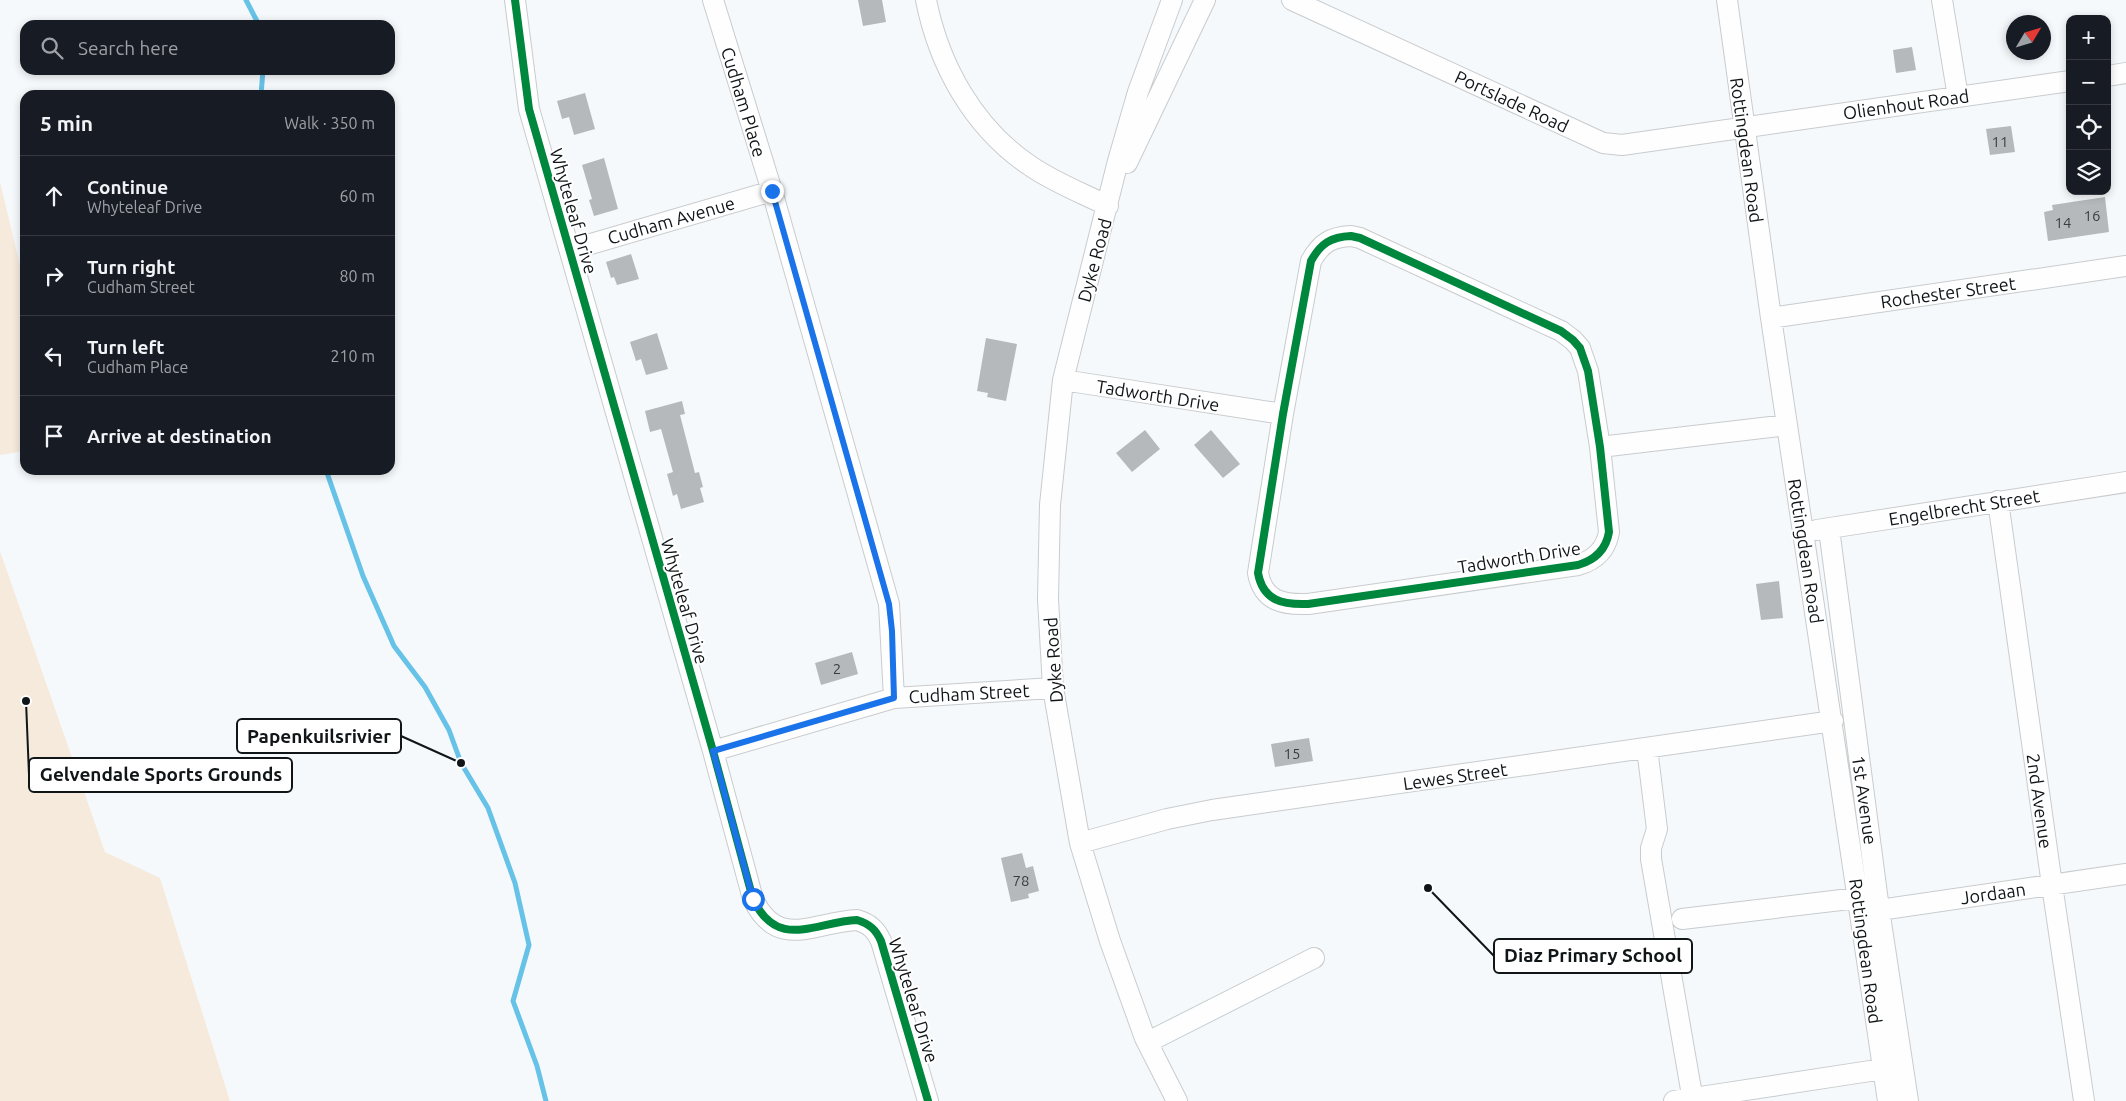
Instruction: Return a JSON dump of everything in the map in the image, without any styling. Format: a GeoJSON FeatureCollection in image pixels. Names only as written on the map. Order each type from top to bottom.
{"type":"FeatureCollection","features":[{"type":"Feature","properties":{"kind":"street","name":"Whyteleaf Drive"},"geometry":{"type":"LineString","coordinates":[[515,0],[529,109],[713,751],[753,899],[764,917],[776,926],[789,931],[857,920],[866,923],[877,932],[882,941],[928,1101]]}},
{"type":"Feature","properties":{"kind":"street","name":"Cudham Place"},"geometry":{"type":"LineString","coordinates":[[713,0],[772,191],[889,604],[892,631],[894,698]]}},
{"type":"Feature","properties":{"kind":"street"},"geometry":{"type":"LineString","coordinates":[[926,0],[936,40],[950,74],[964,98],[989,129],[1015,156],[1031,167],[1108,206]]}},
{"type":"Feature","properties":{"kind":"street","name":"Dyke Road"},"geometry":{"type":"LineString","coordinates":[[1172,0],[1138,92],[1118,161],[1062,380],[1050,505],[1048,600],[1053,688],[1080,843],[1110,940],[1148,1042],[1177,1101]]}},
{"type":"Feature","properties":{"kind":"street","name":"Dyke Road"},"geometry":{"type":"LineString","coordinates":[[1108,206],[1205,0]]}},
{"type":"Feature","properties":{"kind":"street","name":"Portslade Road"},"geometry":{"type":"LineString","coordinates":[[1292,0],[1603,143],[1622,145],[1743,127]]}},
{"type":"Feature","properties":{"kind":"street","name":"Rottingdean Road"},"geometry":{"type":"LineString","coordinates":[[1727,0],[1743,127],[1802,531],[1832,722],[1866,907],[1888,1101]]}},
{"type":"Feature","properties":{"kind":"street"},"geometry":{"type":"LineString","coordinates":[[1942,0],[1958,98]]}},
{"type":"Feature","properties":{"kind":"street"},"geometry":{"type":"LineString","coordinates":[[2111,75],[2126,73]]}},
{"type":"Feature","properties":{"kind":"street","name":"Olienhout Road"},"geometry":{"type":"LineString","coordinates":[[1743,127],[2066,82]]}},
{"type":"Feature","properties":{"kind":"street","name":"Cudham Avenue"},"geometry":{"type":"LineString","coordinates":[[570,250],[772,191]]}},
{"type":"Feature","properties":{"kind":"street","name":"Tadworth Drive"},"geometry":{"type":"LineString","coordinates":[[1351,236],[1360,238],[1552,327],[1573,340],[1580,348],[1588,371],[1600,447],[1609,532],[1604,547],[1598,556],[1590,561],[1549,569],[1308,604],[1291,604],[1271,597],[1260,584],[1258,573],[1283,414],[1311,261],[1318,249],[1326,241],[1338,237],[1351,236]]}},
{"type":"Feature","properties":{"kind":"street","name":"Rochester Street"},"geometry":{"type":"LineString","coordinates":[[1771,318],[2126,266]]}},
{"type":"Feature","properties":{"kind":"street","name":"Tadworth Drive"},"geometry":{"type":"LineString","coordinates":[[1062,380],[1283,414]]}},
{"type":"Feature","properties":{"kind":"street"},"geometry":{"type":"LineString","coordinates":[[1600,447],[1786,425]]}},
{"type":"Feature","properties":{"kind":"street","name":"Engelbrecht Street"},"geometry":{"type":"LineString","coordinates":[[1802,531],[1828,529],[1998,500],[2126,482]]}},
{"type":"Feature","properties":{"kind":"street","name":"2nd Avenue"},"geometry":{"type":"LineString","coordinates":[[1998,500],[2084,1101]]}},
{"type":"Feature","properties":{"kind":"street","name":"1st Avenue"},"geometry":{"type":"LineString","coordinates":[[1828,529],[1866,907],[1908,1101]]}},
{"type":"Feature","properties":{"kind":"street","name":"Cudham Street"},"geometry":{"type":"LineString","coordinates":[[713,751],[894,698],[1053,688]]}},
{"type":"Feature","properties":{"kind":"street","name":"Lewes Street"},"geometry":{"type":"LineString","coordinates":[[1080,843],[1167,819],[1212,810],[1832,722]]}},
{"type":"Feature","properties":{"kind":"street"},"geometry":{"type":"LineString","coordinates":[[1647,748],[1658,829],[1652,848],[1652,867],[1687,1076],[1686,1100],[1883,1069]]}},
{"type":"Feature","properties":{"kind":"street","name":"Jordaan"},"geometry":{"type":"LineString","coordinates":[[1682,919],[1866,907],[2052,885],[2126,874]]}},
{"type":"Feature","properties":{"kind":"street"},"geometry":{"type":"LineString","coordinates":[[1148,1042],[1314,958]]}},
{"type":"Feature","properties":{"kind":"shaded area"},"geometry":{"type":"Polygon","coordinates":[[[0,182],[20,265],[20,452],[0,455],[0,182]]]}},
{"type":"Feature","properties":{"kind":"shaded area"},"geometry":{"type":"Polygon","coordinates":[[[0,551],[105,852],[160,878],[230,1101],[0,1101],[0,551]]]}},
{"type":"Feature","properties":{"kind":"building"},"geometry":{"type":"Polygon","coordinates":[[[858,0],[882,0],[886,22],[863,26],[858,0]]]}},
{"type":"Feature","properties":{"kind":"building"},"geometry":{"type":"Polygon","coordinates":[[[1912,47],[1916,70],[1896,73],[1893,50],[1912,47]]]}},
{"type":"Feature","properties":{"kind":"building"},"geometry":{"type":"Polygon","coordinates":[[[585,93],[595,129],[574,135],[569,117],[562,119],[557,101],[585,93]]]}},
{"type":"Feature","properties":{"kind":"building"},"geometry":{"type":"Polygon","coordinates":[[[2011,126],[2015,152],[1990,155],[1986,129],[2011,126]]]}},
{"type":"Feature","properties":{"kind":"building"},"geometry":{"type":"Polygon","coordinates":[[[604,158],[618,209],[594,216],[589,200],[592,199],[582,165],[604,158]]]}},
{"type":"Feature","properties":{"kind":"building"},"geometry":{"type":"Polygon","coordinates":[[[2105,197],[2109,232],[2048,241],[2044,212],[2053,210],[2052,205],[2105,197]]]}},
{"type":"Feature","properties":{"kind":"building"},"geometry":{"type":"Polygon","coordinates":[[[631,254],[639,279],[617,285],[614,277],[611,278],[606,262],[631,254]]]}},
{"type":"Feature","properties":{"kind":"building"},"geometry":{"type":"Polygon","coordinates":[[[657,333],[668,369],[646,375],[641,359],[636,361],[630,342],[657,333]]]}},
{"type":"Feature","properties":{"kind":"building"},"geometry":{"type":"Polygon","coordinates":[[[986,338],[1017,344],[1006,401],[987,397],[988,393],[977,391],[986,338]]]}},
{"type":"Feature","properties":{"kind":"building"},"geometry":{"type":"Polygon","coordinates":[[[682,401],[685,414],[680,415],[695,473],[699,472],[703,487],[700,488],[704,502],[681,509],[677,494],[673,496],[667,474],[673,472],[661,429],[650,432],[645,411],[682,401]]]}},
{"type":"Feature","properties":{"kind":"building"},"geometry":{"type":"Polygon","coordinates":[[[1145,430],[1160,449],[1132,472],[1116,453],[1145,430]]]}},
{"type":"Feature","properties":{"kind":"building"},"geometry":{"type":"Polygon","coordinates":[[[1211,430],[1240,464],[1223,478],[1194,445],[1211,430]]]}},
{"type":"Feature","properties":{"kind":"building"},"geometry":{"type":"Polygon","coordinates":[[[1779,581],[1783,618],[1761,620],[1756,584],[1779,581]]]}},
{"type":"Feature","properties":{"kind":"building"},"geometry":{"type":"Polygon","coordinates":[[[852,652],[858,674],[821,685],[815,663],[852,652]]]}},
{"type":"Feature","properties":{"kind":"building"},"geometry":{"type":"Polygon","coordinates":[[[1309,738],[1313,761],[1275,767],[1271,744],[1309,738]]]}},
{"type":"Feature","properties":{"kind":"building"},"geometry":{"type":"Polygon","coordinates":[[[1022,853],[1026,868],[1033,866],[1039,891],[1028,894],[1029,898],[1011,902],[1001,858],[1022,853]]]}},
{"type":"Feature","properties":{"kind":"waterway"},"geometry":{"type":"LineString","coordinates":[[246,0],[256,20]]}},
{"type":"Feature","properties":{"kind":"waterway"},"geometry":{"type":"LineString","coordinates":[[261,90],[263,75]]}},
{"type":"Feature","properties":{"kind":"waterway"},"geometry":{"type":"LineString","coordinates":[[328,475],[363,576],[394,646],[425,687],[449,730],[461,763],[488,808],[515,883],[529,945],[513,1001],[537,1066],[546,1101]]}},
{"type":"Feature","properties":{"kind":"cycle path"},"geometry":{"type":"LineString","coordinates":[[515,0],[529,109],[713,751],[753,899],[763,915],[774,924],[786,929],[798,930],[857,920],[866,923],[875,931],[881,941],[928,1101]]}},
{"type":"Feature","properties":{"kind":"cycle path"},"geometry":{"type":"LineString","coordinates":[[1351,236],[1360,238],[1561,331],[1580,348],[1588,371],[1600,447],[1609,532],[1602,549],[1590,560],[1578,565],[1308,604],[1283,602],[1269,595],[1264,590],[1258,573],[1283,414],[1311,261],[1327,242],[1351,236]]}},
{"type":"Feature","properties":{"kind":"place","name":"Gelvendale Sports Grounds"},"geometry":{"type":"Point","coordinates":[26,701]}},
{"type":"Feature","properties":{"kind":"place","name":"Papenkuilsrivier"},"geometry":{"type":"Point","coordinates":[461,763]}},
{"type":"Feature","properties":{"kind":"place","name":"Diaz Primary School"},"geometry":{"type":"Point","coordinates":[1428,888]}},
{"type":"Feature","properties":{"kind":"route"},"geometry":{"type":"LineString","coordinates":[[753,899],[713,751],[894,698],[892,631],[889,604],[772,191]]}}]}
